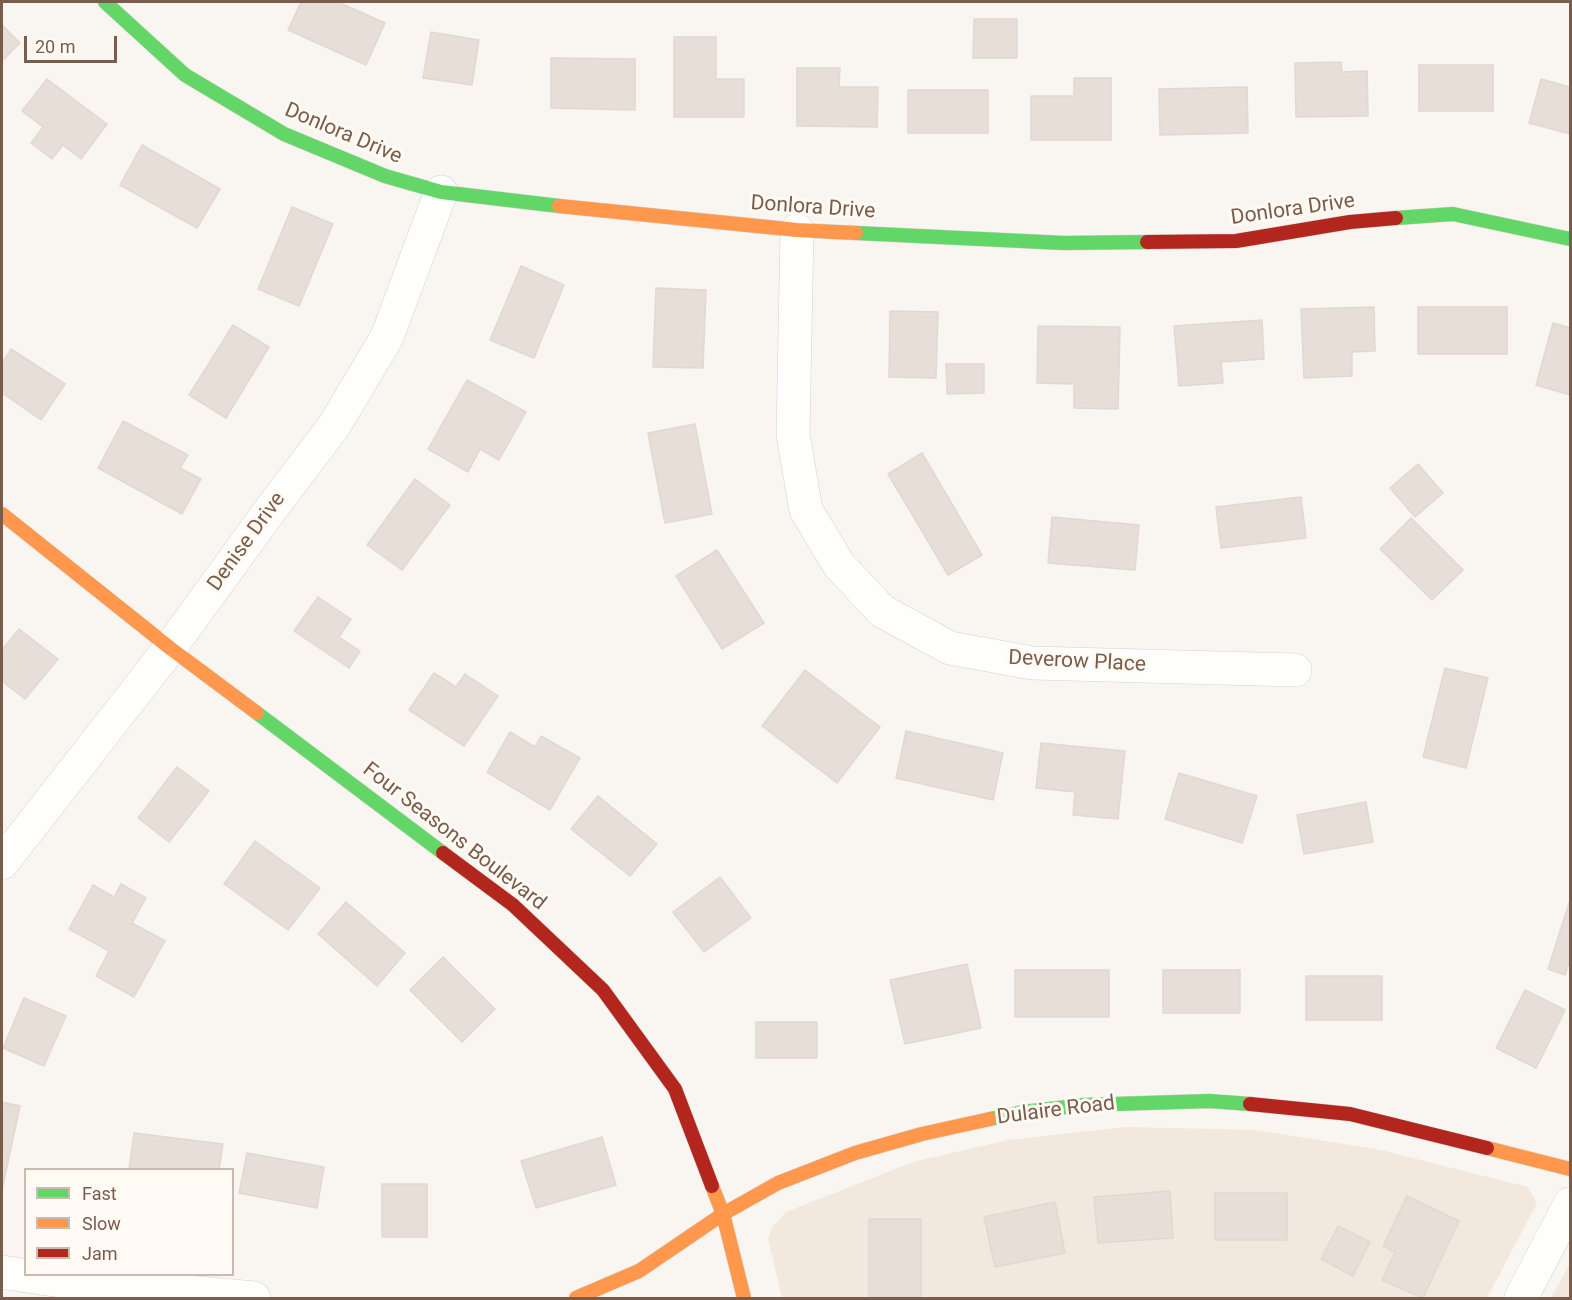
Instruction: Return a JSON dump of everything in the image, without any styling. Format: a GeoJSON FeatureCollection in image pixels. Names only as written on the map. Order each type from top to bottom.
{"type":"FeatureCollection","features":[{"type":"Feature","properties":{"kind":"street","name":"Donlora Drive"},"geometry":{"type":"LineString","coordinates":[[105,2],[185,75],[284,134],[386,176],[441,192],[563,207],[797,230],[1064,243],[1236,241],[1350,222],[1453,214],[1570,239]]}},
{"type":"Feature","properties":{"kind":"street","name":"Denise Drive"},"geometry":{"type":"LineString","coordinates":[[2,863],[170,648],[334,426],[387,337],[441,192]]}},
{"type":"Feature","properties":{"kind":"street","name":"Deverow Place"},"geometry":{"type":"LineString","coordinates":[[797,230],[793,435],[806,510],[839,565],[882,611],[950,648],[1032,663],[1295,670]]}},
{"type":"Feature","properties":{"kind":"street","name":"Four Seasons Boulevard"},"geometry":{"type":"LineString","coordinates":[[2,514],[170,648],[513,905],[603,990],[675,1089],[723,1214],[744,1299]]}},
{"type":"Feature","properties":{"kind":"street","name":"Dulaire Road"},"geometry":{"type":"LineString","coordinates":[[576,1299],[639,1271],[723,1214],[778,1183],[866,1150],[922,1134],[1023,1112],[1095,1104],[1209,1101],[1287,1106],[1350,1114],[1570,1168]]}},
{"type":"Feature","properties":{"kind":"street"},"geometry":{"type":"LineString","coordinates":[[1521,1299],[1570,1204]]}},
{"type":"Feature","properties":{"kind":"street"},"geometry":{"type":"LineString","coordinates":[[2,1272],[24,1275]]}},
{"type":"Feature","properties":{"kind":"street"},"geometry":{"type":"LineString","coordinates":[[28,1276],[254,1299]]}},
{"type":"Feature","properties":{"kind":"shaded area"},"geometry":{"type":"Polygon","coordinates":[[[1126,1127],[1256,1130],[1381,1150],[1528,1187],[1537,1203],[1487,1298],[782,1298],[768,1238],[773,1226],[786,1212],[913,1162],[1008,1140],[1126,1127]]]}},
{"type":"Feature","properties":{"kind":"shaded area"},"geometry":{"type":"Polygon","coordinates":[[[1570,1263],[1570,1298],[1551,1298],[1570,1263]]]}},
{"type":"Feature","properties":{"kind":"building"},"geometry":{"type":"Polygon","coordinates":[[[301,2],[338,2],[385,23],[366,65],[288,30],[301,2]]]}},
{"type":"Feature","properties":{"kind":"building"},"geometry":{"type":"Polygon","coordinates":[[[974,19],[1017,19],[1017,58],[973,58],[974,19]]]}},
{"type":"Feature","properties":{"kind":"building"},"geometry":{"type":"Polygon","coordinates":[[[2,25],[20,43],[2,61],[2,25]]]}},
{"type":"Feature","properties":{"kind":"building"},"geometry":{"type":"Polygon","coordinates":[[[431,32],[479,40],[472,85],[423,78],[431,32]]]}},
{"type":"Feature","properties":{"kind":"building"},"geometry":{"type":"Polygon","coordinates":[[[674,37],[716,37],[716,79],[744,79],[744,117],[674,117],[674,37]]]}},
{"type":"Feature","properties":{"kind":"building"},"geometry":{"type":"Polygon","coordinates":[[[551,58],[635,59],[635,110],[551,108],[551,58]]]}},
{"type":"Feature","properties":{"kind":"building"},"geometry":{"type":"Polygon","coordinates":[[[1341,62],[1342,72],[1367,71],[1368,116],[1296,117],[1295,63],[1341,62]]]}},
{"type":"Feature","properties":{"kind":"building"},"geometry":{"type":"Polygon","coordinates":[[[1419,65],[1493,65],[1493,111],[1419,111],[1419,65]]]}},
{"type":"Feature","properties":{"kind":"building"},"geometry":{"type":"Polygon","coordinates":[[[797,68],[840,68],[839,87],[878,87],[877,127],[797,126],[797,68]]]}},
{"type":"Feature","properties":{"kind":"building"},"geometry":{"type":"Polygon","coordinates":[[[1074,78],[1111,78],[1111,140],[1031,140],[1031,96],[1074,96],[1074,78]]]}},
{"type":"Feature","properties":{"kind":"building"},"geometry":{"type":"Polygon","coordinates":[[[47,79],[107,124],[81,159],[63,145],[52,159],[31,143],[43,127],[22,111],[47,79]]]}},
{"type":"Feature","properties":{"kind":"building"},"geometry":{"type":"Polygon","coordinates":[[[1541,79],[1570,87],[1570,134],[1529,123],[1541,79]]]}},
{"type":"Feature","properties":{"kind":"building"},"geometry":{"type":"Polygon","coordinates":[[[1247,87],[1248,133],[1160,135],[1159,89],[1247,87]]]}},
{"type":"Feature","properties":{"kind":"building"},"geometry":{"type":"Polygon","coordinates":[[[908,90],[988,90],[988,133],[908,133],[908,90]]]}},
{"type":"Feature","properties":{"kind":"building"},"geometry":{"type":"Polygon","coordinates":[[[142,145],[220,189],[197,228],[120,185],[142,145]]]}},
{"type":"Feature","properties":{"kind":"building"},"geometry":{"type":"Polygon","coordinates":[[[292,207],[333,224],[299,306],[258,289],[292,207]]]}},
{"type":"Feature","properties":{"kind":"building"},"geometry":{"type":"Polygon","coordinates":[[[521,266],[564,285],[534,358],[490,340],[521,266]]]}},
{"type":"Feature","properties":{"kind":"building"},"geometry":{"type":"Polygon","coordinates":[[[656,288],[706,290],[703,368],[653,367],[656,288]]]}},
{"type":"Feature","properties":{"kind":"building"},"geometry":{"type":"Polygon","coordinates":[[[1374,307],[1375,351],[1352,352],[1352,376],[1304,378],[1301,309],[1374,307]]]}},
{"type":"Feature","properties":{"kind":"building"},"geometry":{"type":"Polygon","coordinates":[[[1418,307],[1507,307],[1507,354],[1418,354],[1418,307]]]}},
{"type":"Feature","properties":{"kind":"building"},"geometry":{"type":"Polygon","coordinates":[[[890,311],[938,312],[936,378],[889,377],[890,311]]]}},
{"type":"Feature","properties":{"kind":"building"},"geometry":{"type":"Polygon","coordinates":[[[1262,320],[1264,359],[1221,362],[1223,383],[1179,386],[1174,326],[1262,320]]]}},
{"type":"Feature","properties":{"kind":"building"},"geometry":{"type":"Polygon","coordinates":[[[1553,323],[1570,328],[1570,395],[1536,385],[1553,323]]]}},
{"type":"Feature","properties":{"kind":"building"},"geometry":{"type":"Polygon","coordinates":[[[233,325],[269,347],[226,418],[189,395],[233,325]]]}},
{"type":"Feature","properties":{"kind":"building"},"geometry":{"type":"Polygon","coordinates":[[[1038,326],[1120,327],[1118,409],[1074,408],[1074,384],[1037,383],[1038,326]]]}},
{"type":"Feature","properties":{"kind":"building"},"geometry":{"type":"Polygon","coordinates":[[[11,349],[65,384],[41,420],[2,393],[2,363],[11,349]]]}},
{"type":"Feature","properties":{"kind":"building"},"geometry":{"type":"Polygon","coordinates":[[[946,364],[984,364],[984,393],[947,394],[946,364]]]}},
{"type":"Feature","properties":{"kind":"building"},"geometry":{"type":"Polygon","coordinates":[[[467,380],[526,412],[499,460],[480,449],[468,472],[428,449],[467,380]]]}},
{"type":"Feature","properties":{"kind":"building"},"geometry":{"type":"Polygon","coordinates":[[[123,421],[188,455],[180,468],[201,479],[182,514],[98,468],[123,421]]]}},
{"type":"Feature","properties":{"kind":"building"},"geometry":{"type":"Polygon","coordinates":[[[695,424],[712,514],[665,523],[648,433],[695,424]]]}},
{"type":"Feature","properties":{"kind":"building"},"geometry":{"type":"Polygon","coordinates":[[[922,453],[982,555],[948,575],[888,474],[922,453]]]}},
{"type":"Feature","properties":{"kind":"building"},"geometry":{"type":"Polygon","coordinates":[[[1418,464],[1443,493],[1415,517],[1390,488],[1418,464]]]}},
{"type":"Feature","properties":{"kind":"building"},"geometry":{"type":"Polygon","coordinates":[[[415,479],[450,505],[402,570],[367,545],[415,479]]]}},
{"type":"Feature","properties":{"kind":"building"},"geometry":{"type":"Polygon","coordinates":[[[1301,497],[1306,538],[1221,548],[1216,507],[1301,497]]]}},
{"type":"Feature","properties":{"kind":"building"},"geometry":{"type":"Polygon","coordinates":[[[1052,517],[1139,525],[1135,570],[1048,563],[1052,517]]]}},
{"type":"Feature","properties":{"kind":"building"},"geometry":{"type":"Polygon","coordinates":[[[1411,518],[1463,570],[1432,600],[1380,549],[1411,518]]]}},
{"type":"Feature","properties":{"kind":"building"},"geometry":{"type":"Polygon","coordinates":[[[717,550],[764,623],[722,649],[676,576],[717,550]]]}},
{"type":"Feature","properties":{"kind":"building"},"geometry":{"type":"Polygon","coordinates":[[[318,597],[351,619],[339,637],[360,651],[349,668],[294,631],[318,597]]]}},
{"type":"Feature","properties":{"kind":"building"},"geometry":{"type":"Polygon","coordinates":[[[19,629],[58,659],[25,699],[2,681],[2,650],[19,629]]]}},
{"type":"Feature","properties":{"kind":"building"},"geometry":{"type":"Polygon","coordinates":[[[1445,668],[1488,678],[1466,768],[1423,757],[1445,668]]]}},
{"type":"Feature","properties":{"kind":"building"},"geometry":{"type":"Polygon","coordinates":[[[805,670],[880,727],[837,783],[762,726],[805,670]]]}},
{"type":"Feature","properties":{"kind":"building"},"geometry":{"type":"Polygon","coordinates":[[[434,673],[456,687],[465,674],[498,696],[464,746],[409,710],[434,673]]]}},
{"type":"Feature","properties":{"kind":"building"},"geometry":{"type":"Polygon","coordinates":[[[906,731],[1003,753],[993,800],[896,778],[906,731]]]}},
{"type":"Feature","properties":{"kind":"building"},"geometry":{"type":"Polygon","coordinates":[[[510,732],[535,747],[541,736],[580,758],[550,810],[487,772],[510,732]]]}},
{"type":"Feature","properties":{"kind":"building"},"geometry":{"type":"Polygon","coordinates":[[[1041,743],[1125,751],[1118,819],[1073,815],[1075,792],[1036,788],[1041,743]]]}},
{"type":"Feature","properties":{"kind":"building"},"geometry":{"type":"Polygon","coordinates":[[[177,767],[209,791],[169,842],[138,818],[177,767]]]}},
{"type":"Feature","properties":{"kind":"building"},"geometry":{"type":"Polygon","coordinates":[[[1179,773],[1257,796],[1242,843],[1165,819],[1179,773]]]}},
{"type":"Feature","properties":{"kind":"building"},"geometry":{"type":"Polygon","coordinates":[[[598,796],[657,844],[630,876],[571,829],[598,796]]]}},
{"type":"Feature","properties":{"kind":"building"},"geometry":{"type":"Polygon","coordinates":[[[1366,802],[1373,842],[1304,854],[1297,815],[1366,802]]]}},
{"type":"Feature","properties":{"kind":"building"},"geometry":{"type":"Polygon","coordinates":[[[255,841],[320,888],[288,930],[224,884],[255,841]]]}},
{"type":"Feature","properties":{"kind":"building"},"geometry":{"type":"Polygon","coordinates":[[[720,877],[751,918],[704,952],[673,912],[720,877]]]}},
{"type":"Feature","properties":{"kind":"building"},"geometry":{"type":"Polygon","coordinates":[[[121,884],[146,898],[132,923],[165,941],[134,997],[96,976],[109,951],[69,929],[93,885],[114,897],[121,884]]]}},
{"type":"Feature","properties":{"kind":"building"},"geometry":{"type":"Polygon","coordinates":[[[1570,900],[1570,960],[1565,975],[1548,969],[1570,900]]]}},
{"type":"Feature","properties":{"kind":"building"},"geometry":{"type":"Polygon","coordinates":[[[346,902],[405,953],[377,986],[318,934],[346,902]]]}},
{"type":"Feature","properties":{"kind":"building"},"geometry":{"type":"Polygon","coordinates":[[[443,957],[495,1009],[462,1042],[410,990],[443,957]]]}},
{"type":"Feature","properties":{"kind":"building"},"geometry":{"type":"Polygon","coordinates":[[[967,964],[981,1028],[905,1044],[890,980],[967,964]]]}},
{"type":"Feature","properties":{"kind":"building"},"geometry":{"type":"Polygon","coordinates":[[[1015,970],[1109,970],[1109,1017],[1015,1017],[1015,970]]]}},
{"type":"Feature","properties":{"kind":"building"},"geometry":{"type":"Polygon","coordinates":[[[1163,970],[1240,970],[1240,1013],[1163,1013],[1163,970]]]}},
{"type":"Feature","properties":{"kind":"building"},"geometry":{"type":"Polygon","coordinates":[[[1306,976],[1382,976],[1382,1020],[1306,1020],[1306,976]]]}},
{"type":"Feature","properties":{"kind":"building"},"geometry":{"type":"Polygon","coordinates":[[[1525,990],[1565,1010],[1536,1068],[1496,1048],[1525,990]]]}},
{"type":"Feature","properties":{"kind":"building"},"geometry":{"type":"Polygon","coordinates":[[[24,998],[66,1016],[44,1066],[3,1048],[24,998]]]}},
{"type":"Feature","properties":{"kind":"building"},"geometry":{"type":"Polygon","coordinates":[[[756,1022],[817,1022],[817,1058],[756,1058],[756,1022]]]}},
{"type":"Feature","properties":{"kind":"building"},"geometry":{"type":"Polygon","coordinates":[[[2,1102],[20,1106],[2,1190],[2,1102]]]}},
{"type":"Feature","properties":{"kind":"building"},"geometry":{"type":"Polygon","coordinates":[[[134,1133],[223,1144],[219,1168],[129,1168],[134,1133]]]}},
{"type":"Feature","properties":{"kind":"building"},"geometry":{"type":"Polygon","coordinates":[[[602,1137],[616,1185],[536,1208],[521,1161],[602,1137]]]}},
{"type":"Feature","properties":{"kind":"building"},"geometry":{"type":"Polygon","coordinates":[[[247,1153],[324,1167],[317,1208],[239,1193],[247,1153]]]}},
{"type":"Feature","properties":{"kind":"building"},"geometry":{"type":"Polygon","coordinates":[[[382,1184],[427,1184],[427,1237],[382,1237],[382,1184]]]}},
{"type":"Feature","properties":{"kind":"building"},"geometry":{"type":"Polygon","coordinates":[[[1170,1191],[1173,1238],[1098,1243],[1094,1197],[1170,1191]]]}},
{"type":"Feature","properties":{"kind":"building"},"geometry":{"type":"Polygon","coordinates":[[[1215,1193],[1287,1193],[1287,1240],[1215,1240],[1215,1193]]]}},
{"type":"Feature","properties":{"kind":"building"},"geometry":{"type":"Polygon","coordinates":[[[1407,1196],[1459,1221],[1423,1298],[1382,1280],[1395,1252],[1383,1246],[1407,1196]]]}},
{"type":"Feature","properties":{"kind":"building"},"geometry":{"type":"Polygon","coordinates":[[[1055,1202],[1065,1253],[995,1267],[984,1217],[1055,1202]]]}},
{"type":"Feature","properties":{"kind":"building"},"geometry":{"type":"Polygon","coordinates":[[[869,1219],[921,1219],[921,1297],[869,1297],[869,1219]]]}},
{"type":"Feature","properties":{"kind":"building"},"geometry":{"type":"Polygon","coordinates":[[[1338,1226],[1370,1242],[1353,1276],[1321,1259],[1338,1226]]]}},
{"type":"Feature","properties":{"kind":"traffic: fast"},"geometry":{"type":"LineString","coordinates":[[105,2],[185,75],[284,134],[385,176],[441,192],[559,206]]}},
{"type":"Feature","properties":{"kind":"traffic: fast"},"geometry":{"type":"LineString","coordinates":[[1396,218],[1453,214],[1570,239]]}},
{"type":"Feature","properties":{"kind":"traffic: fast"},"geometry":{"type":"LineString","coordinates":[[856,233],[1064,243],[1147,242]]}},
{"type":"Feature","properties":{"kind":"traffic: fast"},"geometry":{"type":"LineString","coordinates":[[257,713],[443,853]]}},
{"type":"Feature","properties":{"kind":"traffic: fast"},"geometry":{"type":"LineString","coordinates":[[990,1119],[1023,1112],[1084,1105],[1209,1101],[1250,1104]]}},
{"type":"Feature","properties":{"kind":"traffic: slow"},"geometry":{"type":"LineString","coordinates":[[559,206],[797,230],[856,233]]}},
{"type":"Feature","properties":{"kind":"traffic: slow"},"geometry":{"type":"LineString","coordinates":[[2,514],[170,648],[257,713]]}},
{"type":"Feature","properties":{"kind":"traffic: slow"},"geometry":{"type":"LineString","coordinates":[[576,1298],[639,1271],[723,1214],[778,1183],[855,1153],[922,1134],[990,1119]]}},
{"type":"Feature","properties":{"kind":"traffic: slow"},"geometry":{"type":"LineString","coordinates":[[1487,1148],[1570,1169]]}},
{"type":"Feature","properties":{"kind":"traffic: slow"},"geometry":{"type":"LineString","coordinates":[[712,1186],[723,1214],[744,1298]]}},
{"type":"Feature","properties":{"kind":"traffic: jam"},"geometry":{"type":"LineString","coordinates":[[1147,242],[1236,241],[1350,222],[1396,218]]}},
{"type":"Feature","properties":{"kind":"traffic: jam"},"geometry":{"type":"LineString","coordinates":[[443,853],[513,905],[603,990],[675,1089],[712,1186]]}},
{"type":"Feature","properties":{"kind":"traffic: jam"},"geometry":{"type":"LineString","coordinates":[[1250,1104],[1350,1114],[1487,1148]]}}]}
